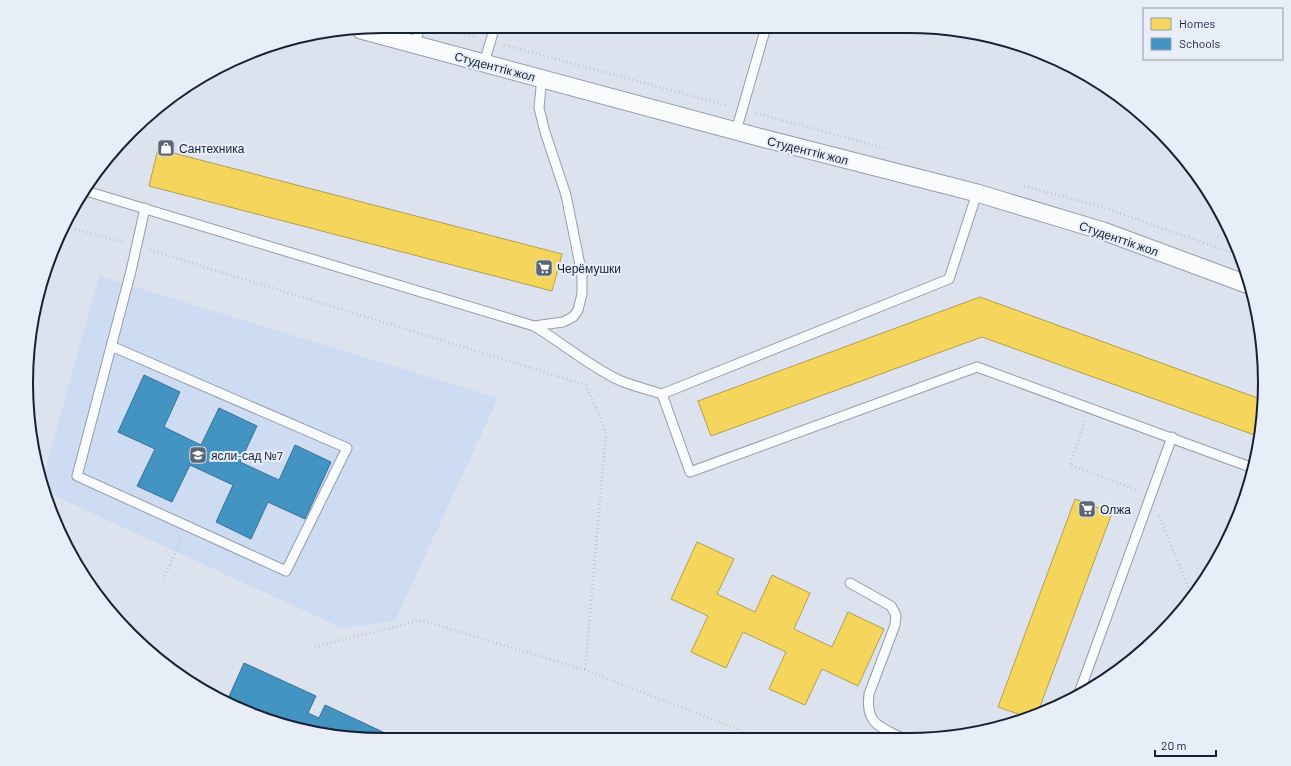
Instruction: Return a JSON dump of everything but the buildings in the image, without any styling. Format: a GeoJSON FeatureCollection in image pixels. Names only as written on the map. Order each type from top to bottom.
{"type":"FeatureCollection","features":[{"type":"Feature","properties":{"kind":"street","name":"Студенттік жол"},"geometry":{"type":"LineString","coordinates":[[374,33],[736,131],[977,193],[1103,231],[1243,283]]}},
{"type":"Feature","properties":{"kind":"lane"},"geometry":{"type":"LineString","coordinates":[[415,44],[418,33]]}},
{"type":"Feature","properties":{"kind":"lane"},"geometry":{"type":"LineString","coordinates":[[484,63],[493,33]]}},
{"type":"Feature","properties":{"kind":"lane"},"geometry":{"type":"LineString","coordinates":[[736,131],[764,33]]}},
{"type":"Feature","properties":{"kind":"lane"},"geometry":{"type":"LineString","coordinates":[[534,326],[563,322],[573,317],[578,310],[582,294],[582,275],[566,195],[545,132],[539,108],[542,78]]}},
{"type":"Feature","properties":{"kind":"lane"},"geometry":{"type":"LineString","coordinates":[[90,192],[534,326],[564,344],[591,365],[621,381],[662,394],[949,279],[977,193]]}},
{"type":"Feature","properties":{"kind":"lane"},"geometry":{"type":"LineString","coordinates":[[111,346],[347,448],[286,571],[77,476],[145,208]]}},
{"type":"Feature","properties":{"kind":"lane"},"geometry":{"type":"LineString","coordinates":[[662,394],[690,472],[977,367],[1172,437],[1248,466]]}},
{"type":"Feature","properties":{"kind":"lane"},"geometry":{"type":"LineString","coordinates":[[1081,687],[1172,437]]}},
{"type":"Feature","properties":{"kind":"lane"},"geometry":{"type":"LineString","coordinates":[[850,583],[891,606],[896,615],[895,625],[869,694],[867,706],[869,716],[878,725],[893,733]]}},
{"type":"Feature","properties":{"kind":"path"},"geometry":{"type":"LineString","coordinates":[[75,229],[136,246],[586,385],[606,432],[585,670]]}},
{"type":"Feature","properties":{"kind":"path"},"geometry":{"type":"LineString","coordinates":[[1089,408],[1070,465],[1151,495],[1190,590]]}},
{"type":"Feature","properties":{"kind":"path"},"geometry":{"type":"LineString","coordinates":[[163,580],[187,526]]}},
{"type":"Feature","properties":{"kind":"path"},"geometry":{"type":"LineString","coordinates":[[315,647],[421,620],[585,670],[748,733]]}},
{"type":"Feature","properties":{"kind":"shaded area"},"geometry":{"type":"Polygon","coordinates":[[[99,276],[498,398],[395,621],[342,628],[52,494],[45,472],[99,276]]]}},
{"type":"Feature","properties":{"kind":"place","name":"Сантехника"},"geometry":{"type":"Point","coordinates":[166,148]}},
{"type":"Feature","properties":{"kind":"place","name":"Черёмушки"},"geometry":{"type":"Point","coordinates":[544,268]}},
{"type":"Feature","properties":{"kind":"place","name":"ясли-сад №7"},"geometry":{"type":"Point","coordinates":[198,455]}},
{"type":"Feature","properties":{"kind":"place","name":"Олжа"},"geometry":{"type":"Point","coordinates":[1087,509]}}]}
